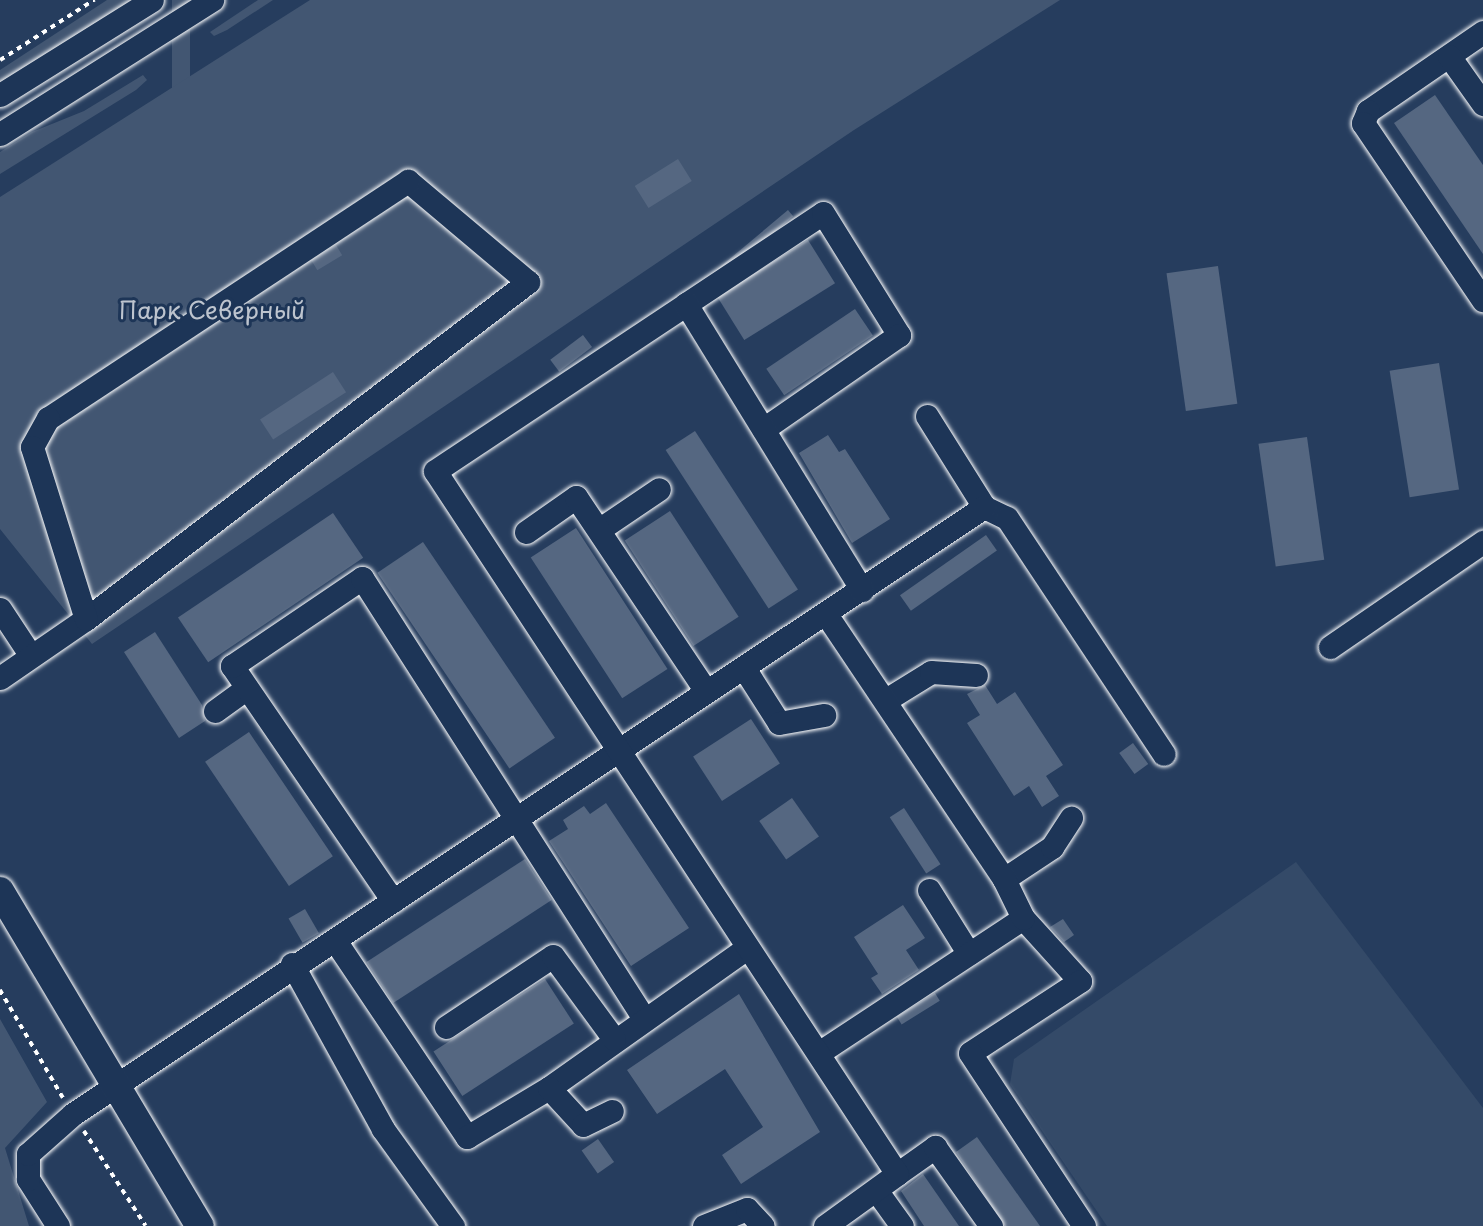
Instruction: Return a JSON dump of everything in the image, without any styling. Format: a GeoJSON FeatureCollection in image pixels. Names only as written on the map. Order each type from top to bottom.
{"type":"FeatureCollection","features":[{"type":"Feature","properties":{"kind":"main road"},"geometry":{"type":"LineString","coordinates":[[0,891],[200,1226]]}},
{"type":"Feature","properties":{"kind":"street"},"geometry":{"type":"LineString","coordinates":[[0,95],[152,0]]}},
{"type":"Feature","properties":{"kind":"street"},"geometry":{"type":"LineString","coordinates":[[0,134],[212,0]]}},
{"type":"Feature","properties":{"kind":"street"},"geometry":{"type":"LineString","coordinates":[[1483,32],[1368,111],[1363,123],[1483,300]]}},
{"type":"Feature","properties":{"kind":"street"},"geometry":{"type":"LineString","coordinates":[[1449,56],[1483,104]]}},
{"type":"Feature","properties":{"kind":"street"},"geometry":{"type":"LineString","coordinates":[[0,678],[86,619],[528,282],[408,181],[48,418],[32,447],[86,619]]}},
{"type":"Feature","properties":{"kind":"street"},"geometry":{"type":"LineString","coordinates":[[763,429],[899,335],[823,213],[435,471],[615,751],[820,1052],[897,1174]]}},
{"type":"Feature","properties":{"kind":"street"},"geometry":{"type":"LineString","coordinates":[[687,304],[862,590]]}},
{"type":"Feature","properties":{"kind":"street"},"geometry":{"type":"LineString","coordinates":[[927,416],[985,508],[1007,518],[1164,754]]}},
{"type":"Feature","properties":{"kind":"street"},"geometry":{"type":"LineString","coordinates":[[600,529],[659,489]]}},
{"type":"Feature","properties":{"kind":"street"},"geometry":{"type":"LineString","coordinates":[[526,532],[576,497],[600,529],[706,691]]}},
{"type":"Feature","properties":{"kind":"street"},"geometry":{"type":"LineString","coordinates":[[58,1226],[28,1179],[28,1154],[115,1083],[292,964],[336,942],[615,751],[827,616],[985,508]]}},
{"type":"Feature","properties":{"kind":"street"},"geometry":{"type":"LineString","coordinates":[[1330,647],[1483,542]]}},
{"type":"Feature","properties":{"kind":"street"},"geometry":{"type":"LineString","coordinates":[[393,901],[232,666],[362,578],[519,816],[642,1017]]}},
{"type":"Feature","properties":{"kind":"street"},"geometry":{"type":"LineString","coordinates":[[0,608],[31,656]]}},
{"type":"Feature","properties":{"kind":"street"},"geometry":{"type":"LineString","coordinates":[[827,616],[1004,879],[1023,918],[1080,981],[970,1053],[1084,1226]]}},
{"type":"Feature","properties":{"kind":"street"},"geometry":{"type":"LineString","coordinates":[[744,668],[779,723],[824,715]]}},
{"type":"Feature","properties":{"kind":"street"},"geometry":{"type":"LineString","coordinates":[[889,698],[931,672],[976,675]]}},
{"type":"Feature","properties":{"kind":"street"},"geometry":{"type":"LineString","coordinates":[[215,711],[247,688]]}},
{"type":"Feature","properties":{"kind":"street"},"geometry":{"type":"LineString","coordinates":[[1004,879],[1052,847],[1071,818]]}},
{"type":"Feature","properties":{"kind":"street"},"geometry":{"type":"LineString","coordinates":[[929,890],[969,954]]}},
{"type":"Feature","properties":{"kind":"street"},"geometry":{"type":"LineString","coordinates":[[820,1052],[1023,918]]}},
{"type":"Feature","properties":{"kind":"street"},"geometry":{"type":"LineString","coordinates":[[336,942],[467,1137],[549,1088],[642,1017],[747,948]]}},
{"type":"Feature","properties":{"kind":"street"},"geometry":{"type":"LineString","coordinates":[[446,1027],[553,956],[614,1039]]}},
{"type":"Feature","properties":{"kind":"street"},"geometry":{"type":"LineString","coordinates":[[292,964],[383,1129],[453,1226]]}},
{"type":"Feature","properties":{"kind":"street"},"geometry":{"type":"LineString","coordinates":[[549,1088],[583,1125],[612,1111]]}},
{"type":"Feature","properties":{"kind":"street"},"geometry":{"type":"LineString","coordinates":[[830,1225],[935,1147],[990,1226]]}},
{"type":"Feature","properties":{"kind":"street"},"geometry":{"type":"LineString","coordinates":[[876,1190],[902,1226]]}},
{"type":"Feature","properties":{"kind":"street"},"geometry":{"type":"LineString","coordinates":[[704,1226],[730,1221],[747,1209],[763,1226]]}},
{"type":"Feature","properties":{"kind":"path"},"geometry":{"type":"LineString","coordinates":[[0,60],[94,0]]}},
{"type":"Feature","properties":{"kind":"shaded area"},"geometry":{"type":"Polygon","coordinates":[[[1296,862],[1483,1108],[1483,1226],[1107,1226],[1010,1084],[1014,1059],[1296,862]]]}},
{"type":"Feature","properties":{"kind":"green space"},"geometry":{"type":"Polygon","coordinates":[[[107,0],[136,0],[0,87],[0,70],[107,0]]]}},
{"type":"Feature","properties":{"kind":"green space"},"geometry":{"type":"Polygon","coordinates":[[[172,0],[190,0],[190,204],[172,204],[172,0]]]}},
{"type":"Feature","properties":{"kind":"green space"},"geometry":{"type":"Polygon","coordinates":[[[258,0],[273,0],[227,30],[214,36],[210,32],[258,0]]]}},
{"type":"Feature","properties":{"kind":"green space","name":"Парк Северный"},"geometry":{"type":"Polygon","coordinates":[[[310,0],[1060,0],[854,130],[92,644],[0,529],[0,197],[310,0]]]}},
{"type":"Feature","properties":{"kind":"green space"},"geometry":{"type":"Polygon","coordinates":[[[143,75],[147,80],[136,90],[0,174],[0,152],[32,132],[84,111],[143,75]]]}},
{"type":"Feature","properties":{"kind":"green space"},"geometry":{"type":"Polygon","coordinates":[[[0,1019],[47,1102],[5,1148],[29,1226],[0,1226],[0,1019]]]}},
{"type":"Feature","properties":{"kind":"building"},"geometry":{"type":"Polygon","coordinates":[[[1435,95],[1483,165],[1483,254],[1394,123],[1435,95]]]}},
{"type":"Feature","properties":{"kind":"building"},"geometry":{"type":"Polygon","coordinates":[[[678,159],[692,181],[649,208],[635,186],[678,159]]]}},
{"type":"Feature","properties":{"kind":"building"},"geometry":{"type":"Polygon","coordinates":[[[788,210],[793,216],[712,284],[707,278],[788,210]]]}},
{"type":"Feature","properties":{"kind":"building"},"geometry":{"type":"Polygon","coordinates":[[[808,240],[835,283],[744,340],[717,297],[808,240]]]}},
{"type":"Feature","properties":{"kind":"building"},"geometry":{"type":"Polygon","coordinates":[[[336,245],[342,255],[317,270],[311,260],[336,245]]]}},
{"type":"Feature","properties":{"kind":"building"},"geometry":{"type":"Polygon","coordinates":[[[1218,266],[1237,404],[1186,411],[1167,273],[1218,266]]]}},
{"type":"Feature","properties":{"kind":"building"},"geometry":{"type":"Polygon","coordinates":[[[855,309],[873,336],[784,395],[766,369],[855,309]]]}},
{"type":"Feature","properties":{"kind":"building"},"geometry":{"type":"Polygon","coordinates":[[[583,335],[592,347],[559,372],[550,360],[583,335]]]}},
{"type":"Feature","properties":{"kind":"building"},"geometry":{"type":"Polygon","coordinates":[[[1439,363],[1459,489],[1410,497],[1390,371],[1439,363]]]}},
{"type":"Feature","properties":{"kind":"building"},"geometry":{"type":"Polygon","coordinates":[[[333,372],[346,392],[273,440],[260,419],[333,372]]]}},
{"type":"Feature","properties":{"kind":"building"},"geometry":{"type":"Polygon","coordinates":[[[695,431],[798,590],[769,609],[666,450],[695,431]]]}},
{"type":"Feature","properties":{"kind":"building"},"geometry":{"type":"Polygon","coordinates":[[[828,435],[839,452],[845,449],[890,519],[852,543],[799,453],[828,435]]]}},
{"type":"Feature","properties":{"kind":"building"},"geometry":{"type":"Polygon","coordinates":[[[1307,437],[1324,560],[1276,567],[1258,444],[1307,437]]]}},
{"type":"Feature","properties":{"kind":"building"},"geometry":{"type":"Polygon","coordinates":[[[670,511],[739,617],[693,646],[625,540],[670,511]]]}},
{"type":"Feature","properties":{"kind":"building"},"geometry":{"type":"Polygon","coordinates":[[[333,513],[363,558],[208,662],[178,618],[333,513]]]}},
{"type":"Feature","properties":{"kind":"building"},"geometry":{"type":"Polygon","coordinates":[[[576,528],[667,669],[622,698],[531,557],[576,528]]]}},
{"type":"Feature","properties":{"kind":"building"},"geometry":{"type":"Polygon","coordinates":[[[986,535],[997,551],[911,611],[900,595],[986,535]]]}},
{"type":"Feature","properties":{"kind":"building"},"geometry":{"type":"Polygon","coordinates":[[[423,542],[555,738],[509,768],[377,573],[423,542]]]}},
{"type":"Feature","properties":{"kind":"building"},"geometry":{"type":"Polygon","coordinates":[[[155,632],[202,705],[205,721],[179,738],[124,652],[155,632]]]}},
{"type":"Feature","properties":{"kind":"building"},"geometry":{"type":"Polygon","coordinates":[[[985,685],[997,704],[1015,692],[1063,765],[1046,776],[1059,796],[1042,807],[1029,786],[1014,796],[967,723],[980,715],[967,694],[985,685]]]}},
{"type":"Feature","properties":{"kind":"building"},"geometry":{"type":"Polygon","coordinates":[[[751,719],[780,763],[722,801],[693,757],[751,719]]]}},
{"type":"Feature","properties":{"kind":"building"},"geometry":{"type":"Polygon","coordinates":[[[249,732],[333,856],[289,886],[205,762],[249,732]]]}},
{"type":"Feature","properties":{"kind":"building"},"geometry":{"type":"Polygon","coordinates":[[[1133,743],[1148,764],[1135,774],[1119,753],[1133,743]]]}},
{"type":"Feature","properties":{"kind":"building"},"geometry":{"type":"Polygon","coordinates":[[[792,798],[819,837],[786,859],[759,821],[792,798]]]}},
{"type":"Feature","properties":{"kind":"building"},"geometry":{"type":"Polygon","coordinates":[[[606,803],[689,928],[631,966],[549,841],[568,829],[563,820],[584,806],[590,814],[606,803]]]}},
{"type":"Feature","properties":{"kind":"building"},"geometry":{"type":"Polygon","coordinates":[[[904,808],[940,864],[926,873],[890,817],[904,808]]]}},
{"type":"Feature","properties":{"kind":"building"},"geometry":{"type":"Polygon","coordinates":[[[525,859],[552,900],[393,1003],[366,962],[525,859]]]}},
{"type":"Feature","properties":{"kind":"building"},"geometry":{"type":"Polygon","coordinates":[[[903,905],[925,938],[906,950],[919,970],[882,994],[871,978],[878,974],[854,937],[903,905]]]}},
{"type":"Feature","properties":{"kind":"building"},"geometry":{"type":"Polygon","coordinates":[[[305,909],[319,933],[303,943],[289,918],[305,909]]]}},
{"type":"Feature","properties":{"kind":"building"},"geometry":{"type":"Polygon","coordinates":[[[1063,919],[1074,935],[1064,942],[1050,927],[1063,919]]]}},
{"type":"Feature","properties":{"kind":"building"},"geometry":{"type":"Polygon","coordinates":[[[545,979],[574,1023],[462,1096],[433,1051],[545,979]]]}},
{"type":"Feature","properties":{"kind":"building"},"geometry":{"type":"Polygon","coordinates":[[[935,993],[940,1001],[902,1024],[897,1017],[935,993]]]}},
{"type":"Feature","properties":{"kind":"building"},"geometry":{"type":"Polygon","coordinates":[[[739,994],[820,1132],[741,1184],[722,1155],[763,1127],[725,1069],[657,1114],[627,1070],[739,994]]]}},
{"type":"Feature","properties":{"kind":"building"},"geometry":{"type":"Polygon","coordinates":[[[977,1137],[1040,1226],[1005,1226],[956,1152],[977,1137]]]}},
{"type":"Feature","properties":{"kind":"building"},"geometry":{"type":"Polygon","coordinates":[[[598,1139],[614,1162],[598,1173],[582,1150],[598,1139]]]}},
{"type":"Feature","properties":{"kind":"building"},"geometry":{"type":"Polygon","coordinates":[[[923,1174],[959,1226],[924,1226],[901,1191],[923,1174]]]}}]}
